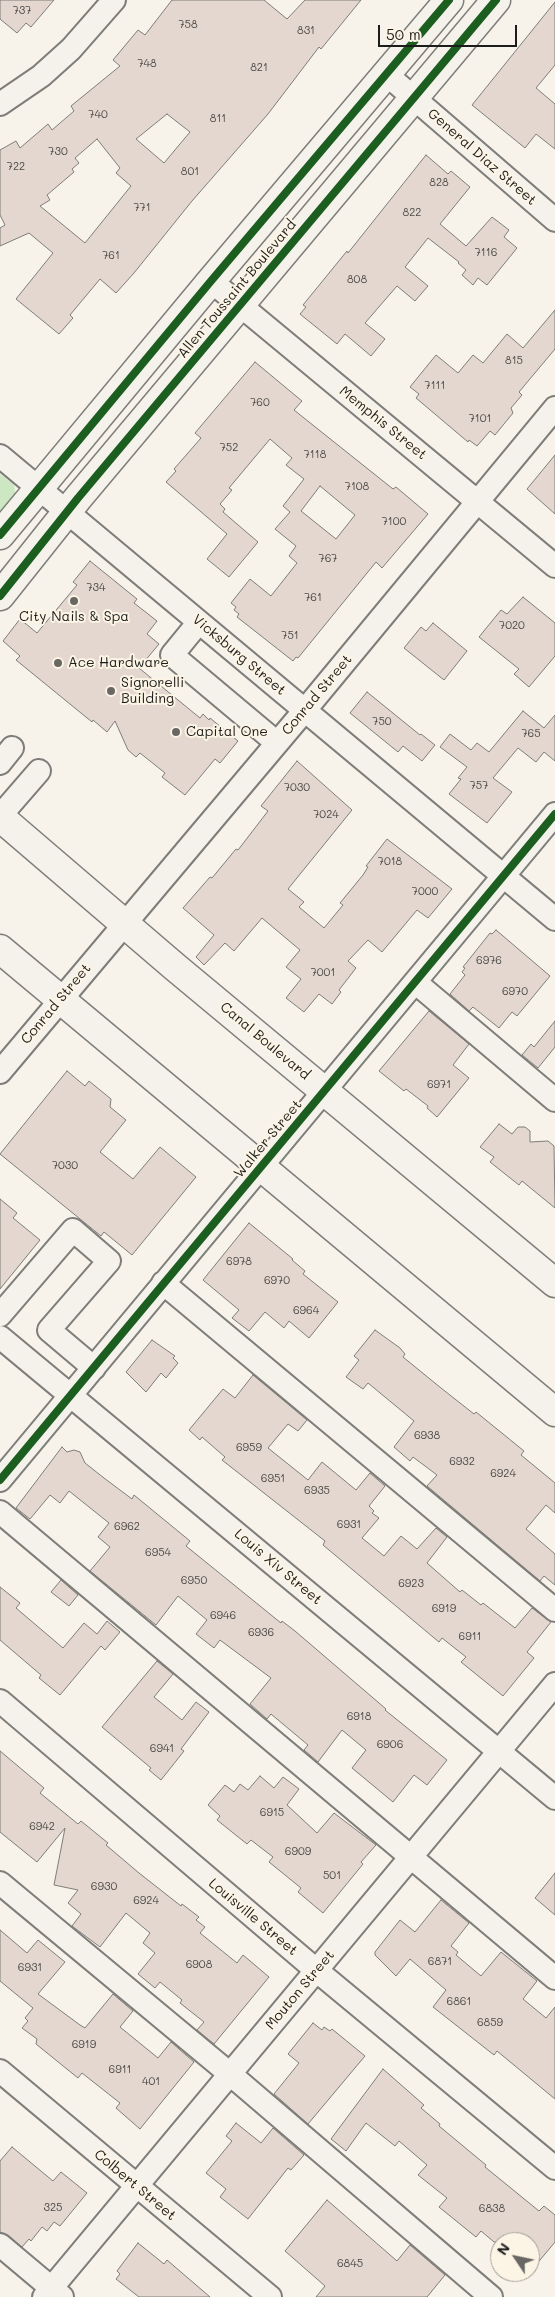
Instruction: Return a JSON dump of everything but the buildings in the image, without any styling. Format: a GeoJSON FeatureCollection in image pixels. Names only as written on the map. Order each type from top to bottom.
{"type":"FeatureCollection","features":[{"type":"Feature","properties":{"kind":"main road","name":"Allen Toussaint Boulevard"},"geometry":{"type":"LineString","coordinates":[[0,535],[127,381],[449,0]]}},
{"type":"Feature","properties":{"kind":"main road","name":"Allen Toussaint Boulevard"},"geometry":{"type":"LineString","coordinates":[[0,596],[156,405],[496,0]]}},
{"type":"Feature","properties":{"kind":"main road"},"geometry":{"type":"LineString","coordinates":[[127,381],[156,405]]}},
{"type":"Feature","properties":{"kind":"main road","name":"Canal Boulevard"},"geometry":{"type":"LineString","coordinates":[[0,817],[555,1283]]}},
{"type":"Feature","properties":{"kind":"main road"},"geometry":{"type":"LineString","coordinates":[[0,949],[555,1412]]}},
{"type":"Feature","properties":{"kind":"street"},"geometry":{"type":"LineString","coordinates":[[0,104],[41,76],[71,48],[114,0]]}},
{"type":"Feature","properties":{"kind":"street","name":"General Diaz Street"},"geometry":{"type":"LineString","coordinates":[[386,74],[555,220]]}},
{"type":"Feature","properties":{"kind":"street","name":"Memphis Street"},"geometry":{"type":"LineString","coordinates":[[211,281],[555,566]]}},
{"type":"Feature","properties":{"kind":"street","name":"Conrad Street"},"geometry":{"type":"LineString","coordinates":[[0,1072],[124,923],[156,869],[189,831],[277,743],[555,408]]}},
{"type":"Feature","properties":{"kind":"street","name":"Vicksburg Street"},"geometry":{"type":"LineString","coordinates":[[0,456],[555,918]]}},
{"type":"Feature","properties":{"kind":"street"},"geometry":{"type":"LineString","coordinates":[[199,622],[172,655],[277,743]]}},
{"type":"Feature","properties":{"kind":"street"},"geometry":{"type":"LineString","coordinates":[[0,817],[39,771]]}},
{"type":"Feature","properties":{"kind":"street","name":"Walker Street"},"geometry":{"type":"LineString","coordinates":[[0,1480],[555,814]]}},
{"type":"Feature","properties":{"kind":"street"},"geometry":{"type":"LineString","coordinates":[[415,982],[555,1100]]}},
{"type":"Feature","properties":{"kind":"street"},"geometry":{"type":"LineString","coordinates":[[0,1315],[73,1230],[109,1261],[49,1330],[94,1368]]}},
{"type":"Feature","properties":{"kind":"street"},"geometry":{"type":"LineString","coordinates":[[163,1284],[555,1610]]}},
{"type":"Feature","properties":{"kind":"street","name":"Louis Xiv Street"},"geometry":{"type":"LineString","coordinates":[[0,1337],[555,1798]]}},
{"type":"Feature","properties":{"kind":"street"},"geometry":{"type":"LineString","coordinates":[[0,1512],[555,1978]]}},
{"type":"Feature","properties":{"kind":"street","name":"Mouton Street"},"geometry":{"type":"LineString","coordinates":[[53,2294],[136,2186],[555,1684]]}},
{"type":"Feature","properties":{"kind":"street","name":"Louisville Street"},"geometry":{"type":"LineString","coordinates":[[0,1701],[316,1970],[555,2168]]}},
{"type":"Feature","properties":{"kind":"street"},"geometry":{"type":"LineString","coordinates":[[0,1883],[230,2074],[491,2297]]}},
{"type":"Feature","properties":{"kind":"street","name":"Colbert Street"},"geometry":{"type":"LineString","coordinates":[[0,2072],[270,2297]]}},
{"type":"Feature","properties":{"kind":"street"},"geometry":{"type":"LineString","coordinates":[[0,2245],[53,2294]]}},
{"type":"Feature","properties":{"kind":"green space"},"geometry":{"type":"Polygon","coordinates":[[[0,474],[14,485],[16,497],[0,515],[0,474]]]}},
{"type":"Feature","properties":{"kind":"cycle path"},"geometry":{"type":"LineString","coordinates":[[0,535],[211,281],[449,0]]}},
{"type":"Feature","properties":{"kind":"cycle path"},"geometry":{"type":"LineString","coordinates":[[0,596],[78,498],[496,0]]}},
{"type":"Feature","properties":{"kind":"cycle path"},"geometry":{"type":"LineString","coordinates":[[0,1480],[555,814]]}},
{"type":"Feature","properties":{"kind":"place","name":"City Nails & Spa"},"geometry":{"type":"Point","coordinates":[74,601]}},
{"type":"Feature","properties":{"kind":"place","name":"Ace Hardware"},"geometry":{"type":"Point","coordinates":[58,663]}},
{"type":"Feature","properties":{"kind":"place","name":"Signorelli Building"},"geometry":{"type":"Point","coordinates":[111,691]}},
{"type":"Feature","properties":{"kind":"place","name":"Capital One"},"geometry":{"type":"Point","coordinates":[176,732]}}]}
